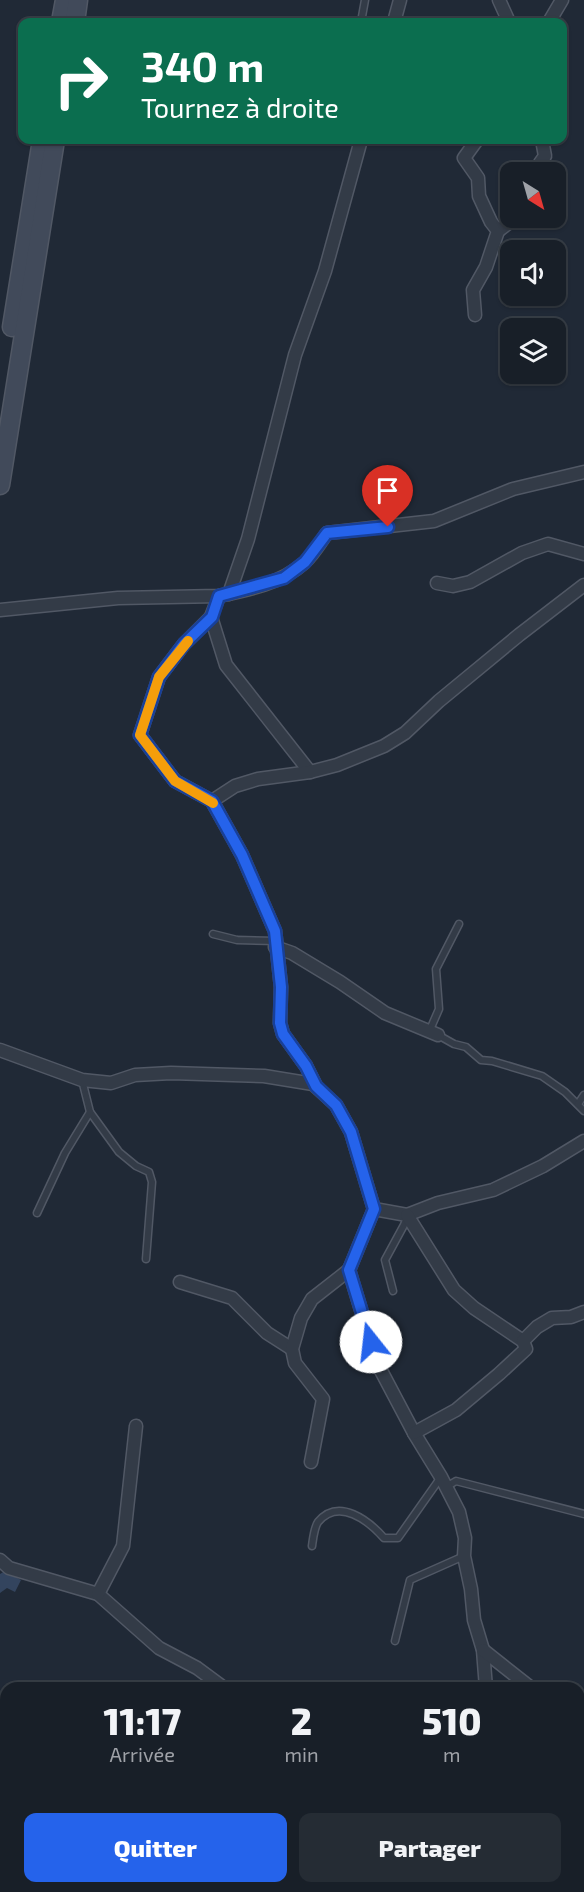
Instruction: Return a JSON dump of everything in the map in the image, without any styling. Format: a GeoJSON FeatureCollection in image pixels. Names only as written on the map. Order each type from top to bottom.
{"type":"FeatureCollection","features":[{"type":"Feature","properties":{"kind":"main road"},"geometry":{"type":"LineString","coordinates":[[63,18],[65,0]]}},
{"type":"Feature","properties":{"kind":"main road"},"geometry":{"type":"LineString","coordinates":[[76,18],[78,0]]}},
{"type":"Feature","properties":{"kind":"main road"},"geometry":{"type":"LineString","coordinates":[[0,407],[41,144]]}},
{"type":"Feature","properties":{"kind":"main road"},"geometry":{"type":"LineString","coordinates":[[0,485],[54,144]]}},
{"type":"Feature","properties":{"kind":"street"},"geometry":{"type":"LineString","coordinates":[[395,18],[400,0]]}},
{"type":"Feature","properties":{"kind":"street"},"geometry":{"type":"LineString","coordinates":[[499,0],[506,18]]}},
{"type":"Feature","properties":{"kind":"street"},"geometry":{"type":"LineString","coordinates":[[551,18],[562,0]]}},
{"type":"Feature","properties":{"kind":"street"},"geometry":{"type":"LineString","coordinates":[[311,1462],[323,1399],[295,1363],[292,1349],[301,1318],[312,1299],[349,1270],[374,1209],[351,1132],[336,1105],[316,1086],[306,1066],[283,1034],[280,1023],[281,987],[275,931],[242,855],[212,801],[175,781],[140,735],[159,677],[184,644],[212,617],[248,539],[295,356],[325,272],[361,144]]}},
{"type":"Feature","properties":{"kind":"street"},"geometry":{"type":"LineString","coordinates":[[474,144],[464,158],[478,178],[479,196],[490,222],[498,231]]}},
{"type":"Feature","properties":{"kind":"street"},"geometry":{"type":"LineString","coordinates":[[541,162],[545,156],[543,144]]}},
{"type":"Feature","properties":{"kind":"street"},"geometry":{"type":"LineString","coordinates":[[475,315],[473,290],[486,267],[498,231],[502,228]]}},
{"type":"Feature","properties":{"kind":"street"},"geometry":{"type":"LineString","coordinates":[[0,610],[118,598],[224,595],[284,578],[305,562],[327,533],[434,521],[513,489],[584,472]]}},
{"type":"Feature","properties":{"kind":"street"},"geometry":{"type":"LineString","coordinates":[[437,583],[453,586],[470,582],[522,553],[548,543],[584,554]]}},
{"type":"Feature","properties":{"kind":"street"},"geometry":{"type":"LineString","coordinates":[[212,801],[235,786],[258,779],[310,772],[337,765],[384,746],[405,733],[439,701],[519,634],[584,585]]}},
{"type":"Feature","properties":{"kind":"street"},"geometry":{"type":"LineString","coordinates":[[212,617],[226,665],[310,772]]}},
{"type":"Feature","properties":{"kind":"street"},"geometry":{"type":"LineString","coordinates":[[276,944],[340,982],[385,1013],[434,1034]]}},
{"type":"Feature","properties":{"kind":"street"},"geometry":{"type":"LineString","coordinates":[[0,1050],[82,1080],[111,1083],[135,1075],[171,1073],[264,1076],[316,1086]]}},
{"type":"Feature","properties":{"kind":"street"},"geometry":{"type":"LineString","coordinates":[[374,1209],[407,1215],[438,1203],[493,1190],[534,1171],[584,1141]]}},
{"type":"Feature","properties":{"kind":"street"},"geometry":{"type":"LineString","coordinates":[[407,1215],[454,1290],[474,1308],[522,1341],[526,1349],[456,1410],[414,1433]]}},
{"type":"Feature","properties":{"kind":"street"},"geometry":{"type":"LineString","coordinates":[[349,1270],[377,1363],[459,1512],[465,1538],[464,1556],[471,1589],[474,1620],[483,1650],[486,1682]]}},
{"type":"Feature","properties":{"kind":"street"},"geometry":{"type":"LineString","coordinates":[[180,1282],[232,1298],[267,1333],[292,1349]]}},
{"type":"Feature","properties":{"kind":"street"},"geometry":{"type":"LineString","coordinates":[[522,1341],[537,1327],[552,1318],[571,1317],[584,1312]]}},
{"type":"Feature","properties":{"kind":"street"},"geometry":{"type":"LineString","coordinates":[[98,1594],[123,1546],[136,1426]]}},
{"type":"Feature","properties":{"kind":"street"},"geometry":{"type":"LineString","coordinates":[[0,1560],[9,1568],[98,1594],[159,1648],[197,1668],[216,1682]]}},
{"type":"Feature","properties":{"kind":"street"},"geometry":{"type":"LineString","coordinates":[[483,1650],[523,1682]]}},
{"type":"Feature","properties":{"kind":"lane"},"geometry":{"type":"LineString","coordinates":[[362,18],[365,0]]}},
{"type":"Feature","properties":{"kind":"lane"},"geometry":{"type":"LineString","coordinates":[[459,924],[436,969],[439,1009],[434,1034],[466,1047],[481,1060],[492,1061],[542,1076],[584,1111]]}},
{"type":"Feature","properties":{"kind":"lane"},"geometry":{"type":"LineString","coordinates":[[213,934],[237,940],[276,944]]}},
{"type":"Feature","properties":{"kind":"lane"},"geometry":{"type":"LineString","coordinates":[[82,1080],[90,1112],[119,1152],[136,1166],[148,1172],[152,1182],[146,1259]]}},
{"type":"Feature","properties":{"kind":"lane"},"geometry":{"type":"LineString","coordinates":[[578,1104],[584,1095]]}},
{"type":"Feature","properties":{"kind":"lane"},"geometry":{"type":"LineString","coordinates":[[37,1213],[65,1153],[90,1112]]}},
{"type":"Feature","properties":{"kind":"lane"},"geometry":{"type":"LineString","coordinates":[[393,1291],[385,1260],[407,1215]]}},
{"type":"Feature","properties":{"kind":"lane"},"geometry":{"type":"LineString","coordinates":[[312,1546],[317,1524],[327,1515],[342,1512],[358,1515],[384,1538],[398,1538],[444,1482],[456,1481],[584,1514]]}},
{"type":"Feature","properties":{"kind":"lane"},"geometry":{"type":"LineString","coordinates":[[395,1641],[410,1580],[464,1556]]}},
{"type":"Feature","properties":{"kind":"water"},"geometry":{"type":"Polygon","coordinates":[[[5,1571],[21,1580],[15,1592],[7,1588],[0,1593],[0,1574],[5,1571]]]}},
{"type":"Feature","properties":{"kind":"slow traffic"},"geometry":{"type":"LineString","coordinates":[[188,641],[159,677],[140,735],[175,781],[213,803]]}},
{"type":"Feature","properties":{"kind":"route"},"geometry":{"type":"LineString","coordinates":[[371,1342],[349,1270],[374,1209],[351,1132],[336,1105],[316,1086],[306,1066],[283,1034],[280,1023],[281,987],[275,931],[242,855],[212,801],[175,781],[140,735],[159,677],[184,644],[212,617],[219,596],[284,578],[305,562],[327,533],[338,530],[388,527]]}}]}
